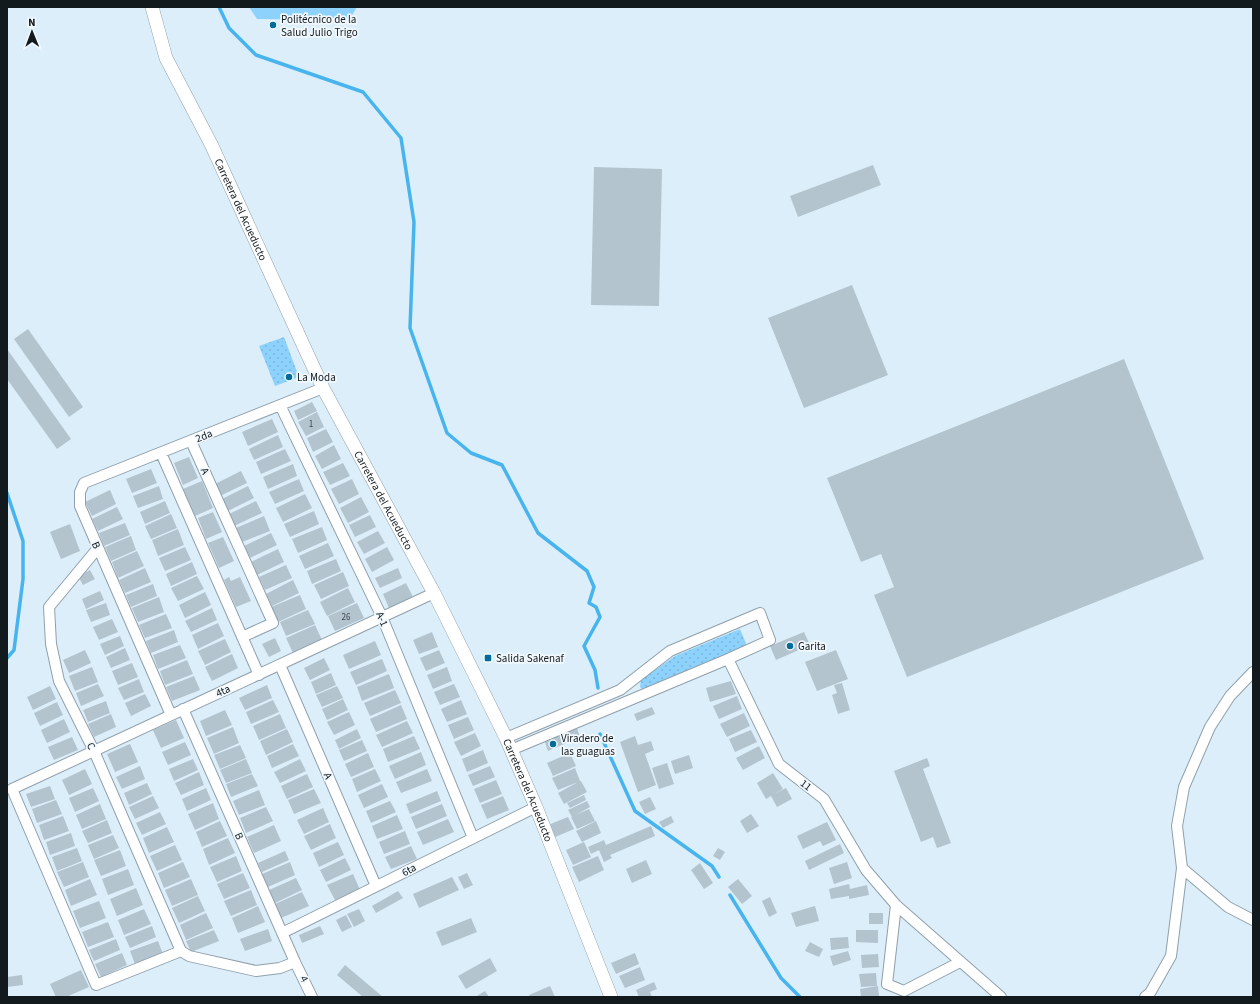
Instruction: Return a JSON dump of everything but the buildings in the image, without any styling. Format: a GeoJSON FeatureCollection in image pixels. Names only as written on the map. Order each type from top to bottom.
{"type":"FeatureCollection","features":[{"type":"Feature","properties":{"kind":"street","name":"Carretera del Acueducto"},"geometry":{"type":"LineString","coordinates":[[152,7],[166,58],[211,144],[324,388],[434,594],[506,738],[536,807],[611,997]]}},
{"type":"Feature","properties":{"kind":"street","name":"2da"},"geometry":{"type":"LineString","coordinates":[[84,483],[324,388]]}},
{"type":"Feature","properties":{"kind":"street","name":"A-1"},"geometry":{"type":"LineString","coordinates":[[280,405],[382,618],[473,838]]}},
{"type":"Feature","properties":{"kind":"street","name":"A"},"geometry":{"type":"LineString","coordinates":[[191,441],[273,624],[242,637]]}},
{"type":"Feature","properties":{"kind":"street"},"geometry":{"type":"LineString","coordinates":[[161,453],[258,675]]}},
{"type":"Feature","properties":{"kind":"street","name":"B"},"geometry":{"type":"LineString","coordinates":[[84,483],[80,492],[80,506],[171,715]]}},
{"type":"Feature","properties":{"kind":"street","name":"C"},"geometry":{"type":"LineString","coordinates":[[98,548],[49,607],[51,644],[59,681],[94,751],[181,951]]}},
{"type":"Feature","properties":{"kind":"street","name":"4ta"},"geometry":{"type":"LineString","coordinates":[[181,951],[96,985],[12,788],[434,594]]}},
{"type":"Feature","properties":{"kind":"street"},"geometry":{"type":"LineString","coordinates":[[506,738],[620,690],[670,651],[760,613],[770,640],[511,750]]}},
{"type":"Feature","properties":{"kind":"street","name":"11"},"geometry":{"type":"LineString","coordinates":[[728,659],[779,764],[824,799],[866,870],[896,905],[1001,997]]}},
{"type":"Feature","properties":{"kind":"street","name":"A"},"geometry":{"type":"LineString","coordinates":[[280,665],[376,886]]}},
{"type":"Feature","properties":{"kind":"street"},"geometry":{"type":"LineString","coordinates":[[1145,997],[1150,993],[1171,956],[1182,868],[1177,826],[1184,787],[1210,727],[1230,696],[1253,672]]}},
{"type":"Feature","properties":{"kind":"street","name":"B"},"geometry":{"type":"LineString","coordinates":[[183,709],[295,962]]}},
{"type":"Feature","properties":{"kind":"street","name":"6ta"},"geometry":{"type":"LineString","coordinates":[[282,933],[536,807]]}},
{"type":"Feature","properties":{"kind":"street"},"geometry":{"type":"LineString","coordinates":[[1182,868],[1228,907],[1253,920]]}},
{"type":"Feature","properties":{"kind":"street"},"geometry":{"type":"LineString","coordinates":[[896,905],[887,984],[904,991],[960,962]]}},
{"type":"Feature","properties":{"kind":"street"},"geometry":{"type":"LineString","coordinates":[[181,951],[189,956],[256,971],[280,968],[295,962]]}},
{"type":"Feature","properties":{"kind":"street","name":"4"},"geometry":{"type":"LineString","coordinates":[[295,962],[312,997]]}},
{"type":"Feature","properties":{"kind":"shaded area"},"geometry":{"type":"Polygon","coordinates":[[[249,7],[357,7],[349,20],[257,19],[249,7]]]}},
{"type":"Feature","properties":{"kind":"shaded area"},"geometry":{"type":"Polygon","coordinates":[[[284,337],[299,377],[275,386],[259,346],[284,337]]]}},
{"type":"Feature","properties":{"kind":"shaded area"},"geometry":{"type":"Polygon","coordinates":[[[740,629],[747,646],[642,689],[640,687],[641,680],[675,656],[740,629]]]}},
{"type":"Feature","properties":{"kind":"waterway"},"geometry":{"type":"LineString","coordinates":[[219,7],[229,28],[256,55],[363,92],[401,138],[414,222],[410,328],[447,433],[471,453],[502,465],[538,533],[587,571],[594,587],[589,603],[596,607],[600,617],[584,646],[595,670],[598,688]]}},
{"type":"Feature","properties":{"kind":"waterway"},"geometry":{"type":"LineString","coordinates":[[7,493],[23,541],[23,579],[14,650],[7,658]]}},
{"type":"Feature","properties":{"kind":"waterway"},"geometry":{"type":"LineString","coordinates":[[600,734],[635,811],[712,866],[719,877]]}},
{"type":"Feature","properties":{"kind":"waterway"},"geometry":{"type":"LineString","coordinates":[[730,895],[781,978],[800,997]]}},
{"type":"Feature","properties":{"kind":"place","name":"Politécnico de la Salud Julio Trigo"},"geometry":{"type":"Point","coordinates":[273,25]}},
{"type":"Feature","properties":{"kind":"place","name":"La Moda"},"geometry":{"type":"Point","coordinates":[289,377]}},
{"type":"Feature","properties":{"kind":"place","name":"Garita"},"geometry":{"type":"Point","coordinates":[790,646]}},
{"type":"Feature","properties":{"kind":"place","name":"Salida Sakenaf"},"geometry":{"type":"Point","coordinates":[488,658]}},
{"type":"Feature","properties":{"kind":"place","name":"Viradero de las guaguas"},"geometry":{"type":"Point","coordinates":[553,744]}}]}
